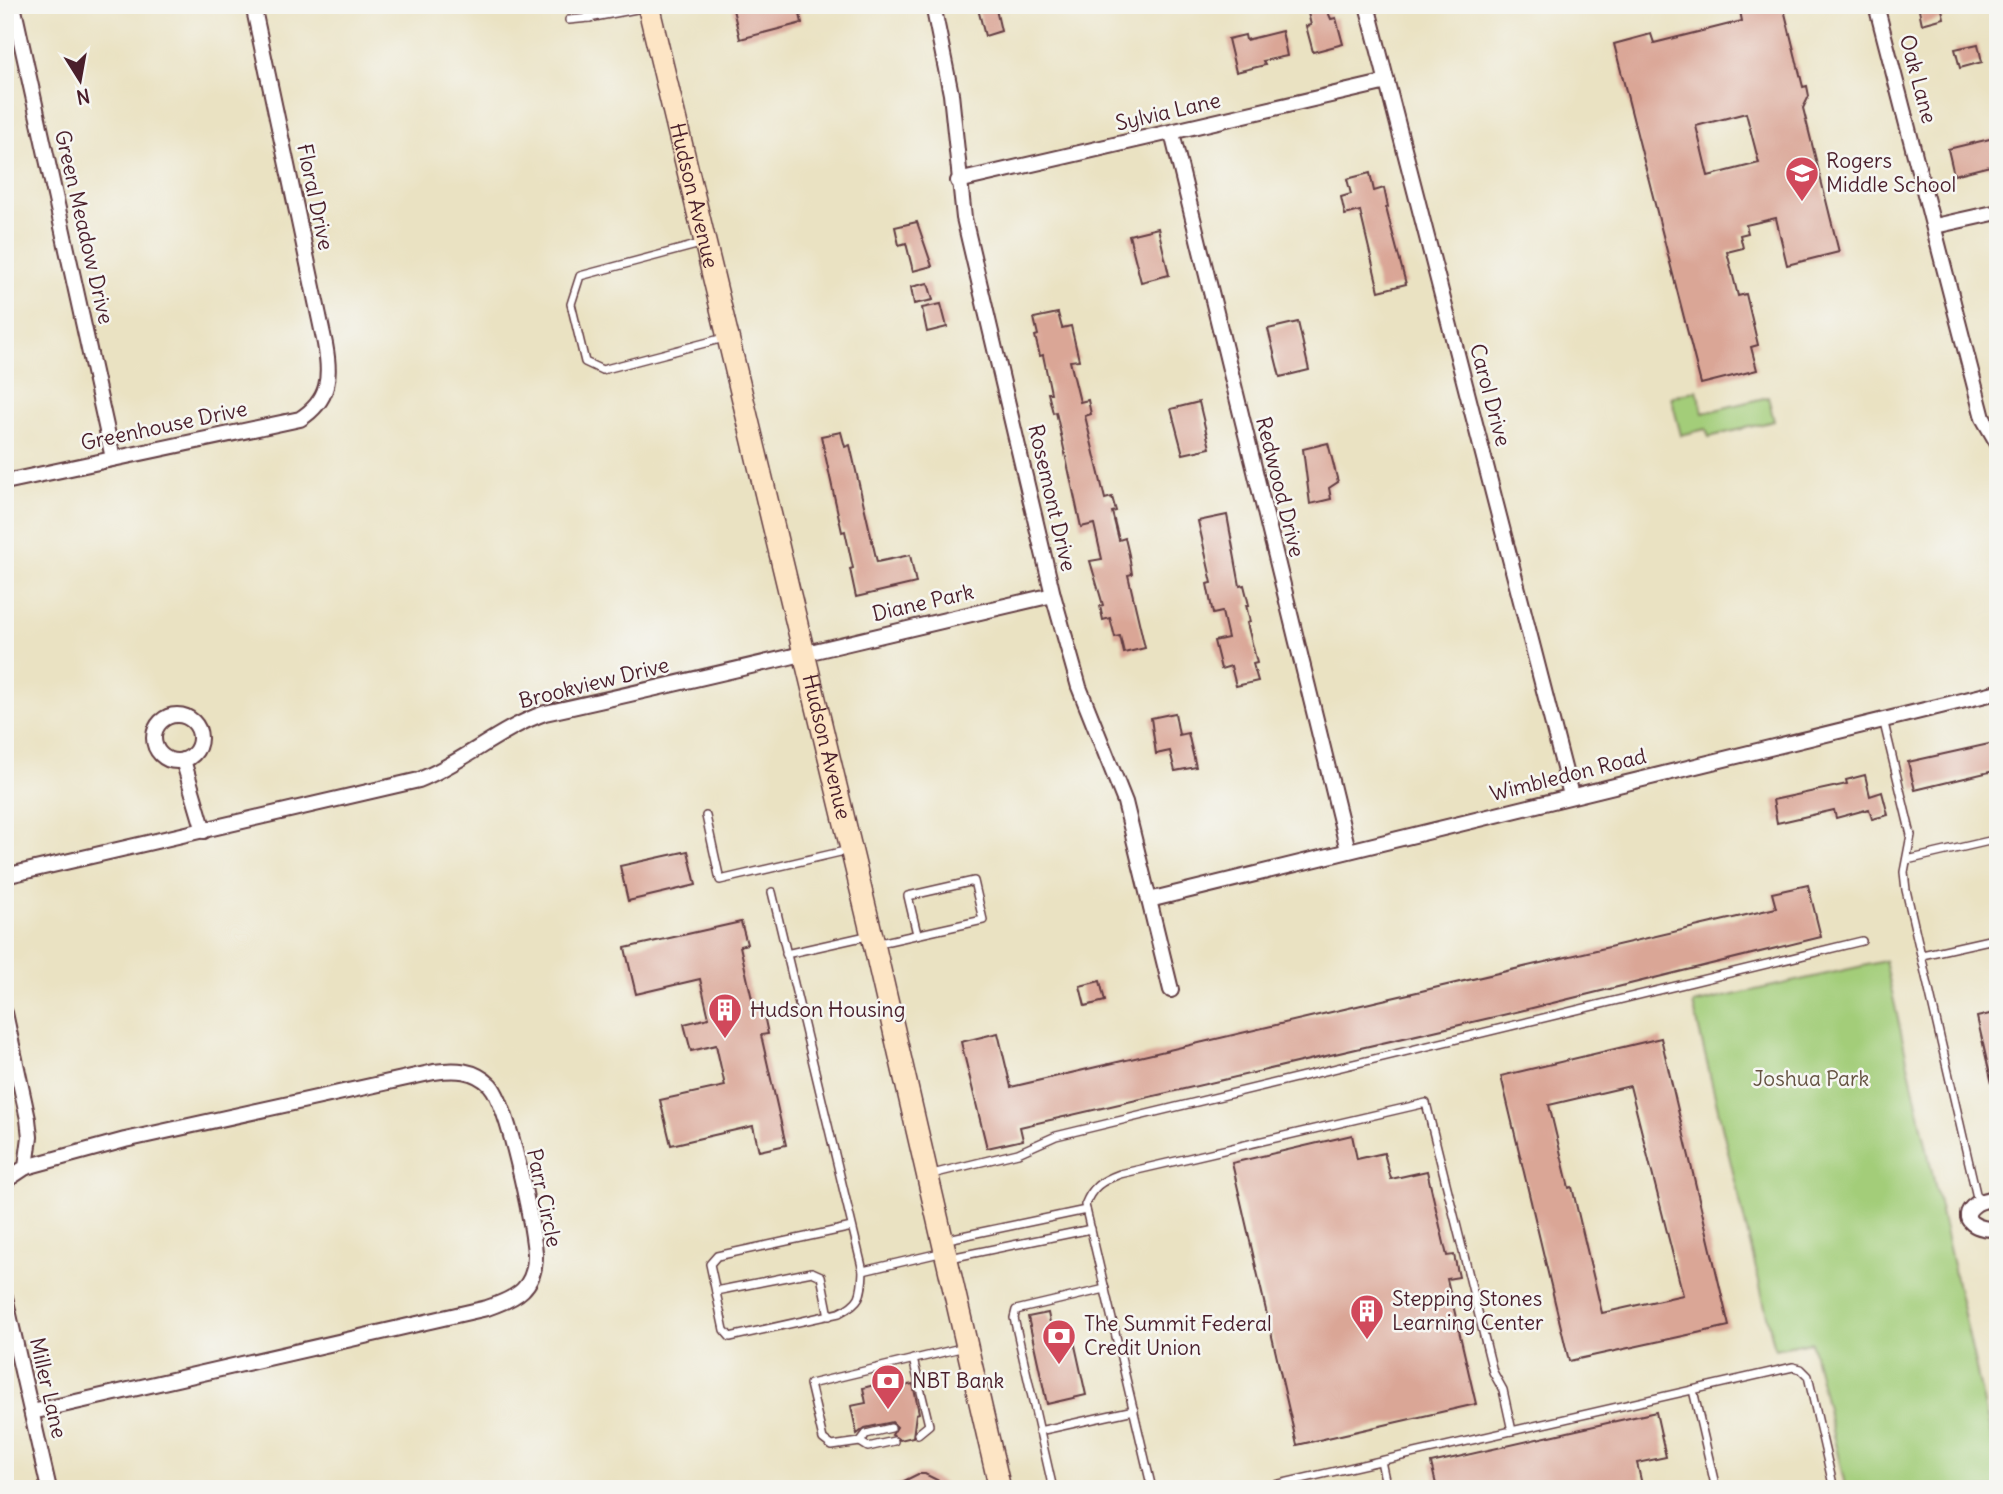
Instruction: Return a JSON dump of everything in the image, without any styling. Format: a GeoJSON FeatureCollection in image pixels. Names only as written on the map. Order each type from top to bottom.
{"type":"FeatureCollection","features":[{"type":"Feature","properties":{"kind":"main road","name":"Hudson Avenue"},"geometry":{"type":"LineString","coordinates":[[648,6],[849,850],[873,939],[1000,1489]]}},
{"type":"Feature","properties":{"kind":"street","name":"Green Meadow Drive"},"geometry":{"type":"LineString","coordinates":[[13,5],[113,458]]}},
{"type":"Feature","properties":{"kind":"street","name":"Floral Drive"},"geometry":{"type":"LineString","coordinates":[[253,5],[325,344],[329,380],[324,398]]}},
{"type":"Feature","properties":{"kind":"street","name":"Rosemont Drive"},"geometry":{"type":"LineString","coordinates":[[933,5],[951,94],[958,181],[964,218],[1053,595],[1079,687],[1125,803],[1171,990]]}},
{"type":"Feature","properties":{"kind":"street","name":"Carol Drive"},"geometry":{"type":"LineString","coordinates":[[1367,5],[1572,795]]}},
{"type":"Feature","properties":{"kind":"street","name":"Oak Lane"},"geometry":{"type":"LineString","coordinates":[[1876,5],[1983,418],[1998,444]]}},
{"type":"Feature","properties":{"kind":"street","name":"Sylvia Lane"},"geometry":{"type":"LineString","coordinates":[[958,181],[1387,82]]}},
{"type":"Feature","properties":{"kind":"street","name":"Redwood Drive"},"geometry":{"type":"LineString","coordinates":[[1172,133],[1348,850]]}},
{"type":"Feature","properties":{"kind":"street"},"geometry":{"type":"LineString","coordinates":[[1935,226],[1998,212]]}},
{"type":"Feature","properties":{"kind":"street","name":"Greenhouse Drive"},"geometry":{"type":"LineString","coordinates":[[5,482],[300,419],[314,410],[324,398]]}},
{"type":"Feature","properties":{"kind":"street","name":"Diane Park"},"geometry":{"type":"LineString","coordinates":[[803,655],[1053,595]]}},
{"type":"Feature","properties":{"kind":"street","name":"Brookview Drive"},"geometry":{"type":"LineString","coordinates":[[5,876],[419,780],[449,766],[502,732],[545,713],[803,655]]}},
{"type":"Feature","properties":{"kind":"street","name":"Wimbledon Road"},"geometry":{"type":"LineString","coordinates":[[1149,900],[1883,718],[1998,692]]}},
{"type":"Feature","properties":{"kind":"street"},"geometry":{"type":"LineString","coordinates":[[183,760],[204,831]]}},
{"type":"Feature","properties":{"kind":"street"},"geometry":{"type":"LineString","coordinates":[[5,1013],[30,1137],[26,1167],[5,1181]]}},
{"type":"Feature","properties":{"kind":"street","name":"Parr Circle"},"geometry":{"type":"LineString","coordinates":[[26,1167],[152,1134],[434,1072],[465,1071],[489,1085],[503,1111],[534,1237],[536,1260],[531,1280],[524,1291],[514,1299],[487,1308],[32,1412]]}},
{"type":"Feature","properties":{"kind":"street"},"geometry":{"type":"LineString","coordinates":[[1998,1198],[1978,1202],[1971,1209],[1972,1225],[1980,1230],[1998,1228]]}},
{"type":"Feature","properties":{"kind":"street","name":"Miller Lane"},"geometry":{"type":"LineString","coordinates":[[5,1297],[49,1489]]}},
{"type":"Feature","properties":{"kind":"lane"},"geometry":{"type":"LineString","coordinates":[[586,5],[589,18]]}},
{"type":"Feature","properties":{"kind":"lane"},"geometry":{"type":"LineString","coordinates":[[615,5],[617,15]]}},
{"type":"Feature","properties":{"kind":"lane"},"geometry":{"type":"LineString","coordinates":[[569,20],[617,15],[648,6]]}},
{"type":"Feature","properties":{"kind":"lane"},"geometry":{"type":"LineString","coordinates":[[705,243],[580,276],[571,304],[586,362],[602,370],[727,337]]}},
{"type":"Feature","properties":{"kind":"lane"},"geometry":{"type":"LineString","coordinates":[[1883,718],[1911,835],[1906,890],[1978,1202]]}},
{"type":"Feature","properties":{"kind":"lane"},"geometry":{"type":"LineString","coordinates":[[706,816],[720,880],[849,850]]}},
{"type":"Feature","properties":{"kind":"lane"},"geometry":{"type":"LineString","coordinates":[[1907,860],[1998,839]]}},
{"type":"Feature","properties":{"kind":"lane"},"geometry":{"type":"LineString","coordinates":[[786,954],[916,934],[983,920],[974,881],[908,896],[916,934]]}},
{"type":"Feature","properties":{"kind":"lane"},"geometry":{"type":"LineString","coordinates":[[772,892],[863,1271],[862,1292],[855,1306],[829,1315],[730,1337],[724,1330],[710,1264],[717,1256],[852,1227]]}},
{"type":"Feature","properties":{"kind":"lane"},"geometry":{"type":"LineString","coordinates":[[1922,955],[1998,938]]}},
{"type":"Feature","properties":{"kind":"lane"},"geometry":{"type":"LineString","coordinates":[[928,1175],[1018,1153],[1056,1136],[1862,941]]}},
{"type":"Feature","properties":{"kind":"lane"},"geometry":{"type":"LineString","coordinates":[[1152,1489],[1086,1210],[1091,1190],[1103,1180],[1119,1174],[1426,1103],[1493,1372],[1503,1390],[1512,1431]]}},
{"type":"Feature","properties":{"kind":"lane"},"geometry":{"type":"LineString","coordinates":[[863,1271],[1086,1210]]}},
{"type":"Feature","properties":{"kind":"lane"},"geometry":{"type":"LineString","coordinates":[[944,1250],[1091,1229]]}},
{"type":"Feature","properties":{"kind":"lane"},"geometry":{"type":"LineString","coordinates":[[716,1291],[811,1272],[821,1276],[829,1315]]}},
{"type":"Feature","properties":{"kind":"lane"},"geometry":{"type":"LineString","coordinates":[[1053,1489],[1014,1318],[1016,1310],[1105,1289]]}},
{"type":"Feature","properties":{"kind":"lane"},"geometry":{"type":"LineString","coordinates":[[891,1428],[866,1434],[860,1442],[837,1447],[822,1439],[810,1384],[966,1346]]}},
{"type":"Feature","properties":{"kind":"lane"},"geometry":{"type":"LineString","coordinates":[[913,1359],[929,1425],[915,1423]]}},
{"type":"Feature","properties":{"kind":"lane"},"geometry":{"type":"LineString","coordinates":[[1257,1489],[1793,1367],[1801,1369],[1808,1376],[1834,1489]]}},
{"type":"Feature","properties":{"kind":"lane"},"geometry":{"type":"LineString","coordinates":[[1693,1390],[1716,1489]]}},
{"type":"Feature","properties":{"kind":"lane"},"geometry":{"type":"LineString","coordinates":[[1039,1431],[1134,1410]]}},
{"type":"Feature","properties":{"kind":"lane"},"geometry":{"type":"LineString","coordinates":[[918,1434],[923,1426]]}},
{"type":"Feature","properties":{"kind":"lane"},"geometry":{"type":"LineString","coordinates":[[860,1442],[868,1447],[894,1441]]}},
{"type":"Feature","properties":{"kind":"lane"},"geometry":{"type":"LineString","coordinates":[[1381,1461],[1387,1489]]}},
{"type":"Feature","properties":{"kind":"green space"},"geometry":{"type":"Polygon","coordinates":[[[1697,390],[1703,413],[1768,397],[1774,421],[1709,437],[1706,429],[1681,435],[1671,397],[1697,390]]]}},
{"type":"Feature","properties":{"kind":"green space","name":"Joshua Park"},"geometry":{"type":"Polygon","coordinates":[[[1885,961],[1998,1467],[1998,1489],[1846,1489],[1811,1342],[1775,1349],[1693,1004],[1885,961]]]}},
{"type":"Feature","properties":{"kind":"building"},"geometry":{"type":"Polygon","coordinates":[[[732,5],[798,5],[802,23],[740,39],[732,5]]]}},
{"type":"Feature","properties":{"kind":"building"},"geometry":{"type":"Polygon","coordinates":[[[977,5],[995,5],[1001,31],[985,36],[977,5]]]}},
{"type":"Feature","properties":{"kind":"building"},"geometry":{"type":"Polygon","coordinates":[[[1306,5],[1325,5],[1331,19],[1336,18],[1343,44],[1313,52],[1306,26],[1311,25],[1306,5]]]}},
{"type":"Feature","properties":{"kind":"building"},"geometry":{"type":"Polygon","coordinates":[[[1763,5],[1783,5],[1803,87],[1807,86],[1809,96],[1803,108],[1839,252],[1787,265],[1776,218],[1746,225],[1748,233],[1740,235],[1743,248],[1727,252],[1738,296],[1746,294],[1758,345],[1751,347],[1757,370],[1701,384],[1614,44],[1651,34],[1654,43],[1742,21],[1740,11],[1763,5]],[[1746,113],[1696,126],[1708,176],[1759,163],[1746,113]]]}},
{"type":"Feature","properties":{"kind":"building"},"geometry":{"type":"Polygon","coordinates":[[[1918,5],[1941,5],[1944,18],[1922,24],[1918,5]]]}},
{"type":"Feature","properties":{"kind":"building"},"geometry":{"type":"Polygon","coordinates":[[[1282,31],[1287,56],[1263,61],[1265,65],[1236,72],[1228,39],[1245,35],[1246,40],[1282,31]]]}},
{"type":"Feature","properties":{"kind":"building"},"geometry":{"type":"Polygon","coordinates":[[[1978,44],[1982,62],[1960,68],[1955,49],[1978,44]]]}},
{"type":"Feature","properties":{"kind":"building"},"geometry":{"type":"Polygon","coordinates":[[[1998,137],[1998,164],[1954,175],[1948,149],[1998,137]]]}},
{"type":"Feature","properties":{"kind":"building"},"geometry":{"type":"Polygon","coordinates":[[[1370,173],[1374,191],[1384,188],[1386,208],[1406,284],[1379,291],[1360,211],[1345,215],[1341,197],[1351,194],[1347,179],[1370,173]]]}},
{"type":"Feature","properties":{"kind":"building"},"geometry":{"type":"Polygon","coordinates":[[[917,222],[932,266],[913,271],[906,243],[899,245],[895,227],[917,222]]]}},
{"type":"Feature","properties":{"kind":"building"},"geometry":{"type":"Polygon","coordinates":[[[1158,228],[1169,275],[1141,282],[1129,235],[1158,228]]]}},
{"type":"Feature","properties":{"kind":"building"},"geometry":{"type":"Polygon","coordinates":[[[928,283],[933,300],[914,304],[911,287],[928,283]]]}},
{"type":"Feature","properties":{"kind":"building"},"geometry":{"type":"Polygon","coordinates":[[[941,304],[947,327],[927,332],[922,308],[941,304]]]}},
{"type":"Feature","properties":{"kind":"building"},"geometry":{"type":"Polygon","coordinates":[[[1058,313],[1062,328],[1071,326],[1079,360],[1070,361],[1080,402],[1088,400],[1091,414],[1085,416],[1105,499],[1112,497],[1116,511],[1112,512],[1119,540],[1125,538],[1129,555],[1132,574],[1128,575],[1145,648],[1124,653],[1120,636],[1115,637],[1110,618],[1103,620],[1100,606],[1103,605],[1090,561],[1102,559],[1094,524],[1081,527],[1056,412],[1053,413],[1048,393],[1051,393],[1043,355],[1040,356],[1035,336],[1038,335],[1034,318],[1058,313]]]}},
{"type":"Feature","properties":{"kind":"building"},"geometry":{"type":"Polygon","coordinates":[[[1298,322],[1309,370],[1280,377],[1268,329],[1298,322]]]}},
{"type":"Feature","properties":{"kind":"building"},"geometry":{"type":"Polygon","coordinates":[[[1199,402],[1210,448],[1183,454],[1171,409],[1199,402]]]}},
{"type":"Feature","properties":{"kind":"building"},"geometry":{"type":"Polygon","coordinates":[[[841,432],[845,447],[850,445],[877,562],[910,555],[916,583],[856,597],[845,531],[842,532],[821,436],[841,432]]]}},
{"type":"Feature","properties":{"kind":"building"},"geometry":{"type":"Polygon","coordinates":[[[1328,443],[1338,482],[1329,488],[1331,499],[1310,504],[1303,449],[1328,443]]]}},
{"type":"Feature","properties":{"kind":"building"},"geometry":{"type":"Polygon","coordinates":[[[1227,515],[1240,586],[1244,585],[1249,605],[1246,605],[1250,622],[1247,623],[1257,663],[1253,664],[1258,681],[1236,686],[1231,666],[1221,669],[1214,641],[1228,638],[1222,612],[1213,614],[1207,584],[1212,583],[1198,521],[1227,515]]]}},
{"type":"Feature","properties":{"kind":"building"},"geometry":{"type":"Polygon","coordinates":[[[1175,713],[1179,735],[1188,733],[1196,767],[1175,771],[1170,751],[1156,754],[1151,718],[1175,713]]]}},
{"type":"Feature","properties":{"kind":"building"},"geometry":{"type":"Polygon","coordinates":[[[1998,742],[1998,770],[1915,790],[1908,762],[1998,742]]]}},
{"type":"Feature","properties":{"kind":"building"},"geometry":{"type":"Polygon","coordinates":[[[1865,775],[1870,796],[1882,792],[1888,815],[1872,819],[1869,809],[1836,818],[1834,810],[1777,823],[1773,800],[1847,784],[1846,780],[1865,775]]]}},
{"type":"Feature","properties":{"kind":"building"},"geometry":{"type":"Polygon","coordinates":[[[688,851],[696,885],[628,901],[620,866],[688,851]]]}},
{"type":"Feature","properties":{"kind":"building"},"geometry":{"type":"Polygon","coordinates":[[[1808,885],[1821,937],[1520,1011],[1020,1127],[1023,1140],[987,1148],[961,1042],[998,1033],[1011,1087],[1776,908],[1772,893],[1808,885]]]}},
{"type":"Feature","properties":{"kind":"building","name":"Hudson Housing"},"geometry":{"type":"Polygon","coordinates":[[[741,922],[747,944],[740,946],[754,1008],[762,1006],[768,1034],[761,1035],[786,1145],[759,1151],[753,1126],[671,1145],[660,1100],[725,1086],[716,1045],[691,1051],[684,1024],[709,1018],[700,979],[636,994],[625,948],[741,922]]]}},
{"type":"Feature","properties":{"kind":"building"},"geometry":{"type":"Polygon","coordinates":[[[1100,981],[1105,1001],[1085,1006],[1080,986],[1100,981]]]}},
{"type":"Feature","properties":{"kind":"building"},"geometry":{"type":"Polygon","coordinates":[[[1998,1012],[1998,1084],[1992,1084],[1977,1017],[1998,1012]]]}},
{"type":"Feature","properties":{"kind":"building"},"geometry":{"type":"Polygon","coordinates":[[[1661,1038],[1729,1326],[1569,1361],[1501,1076],[1661,1038]],[[1630,1086],[1549,1105],[1602,1313],[1683,1295],[1630,1086]]]}},
{"type":"Feature","properties":{"kind":"building","name":"Stepping Stones Learning Center"},"geometry":{"type":"Polygon","coordinates":[[[1352,1135],[1357,1159],[1384,1153],[1391,1179],[1427,1171],[1447,1256],[1454,1255],[1459,1277],[1447,1279],[1476,1404],[1297,1445],[1232,1163],[1352,1135]]]}},
{"type":"Feature","properties":{"kind":"building","name":"The Summit Federal Credit Union"},"geometry":{"type":"Polygon","coordinates":[[[1048,1313],[1053,1337],[1072,1332],[1086,1395],[1047,1404],[1028,1317],[1048,1313]]]}},
{"type":"Feature","properties":{"kind":"building"},"geometry":{"type":"Polygon","coordinates":[[[889,1381],[890,1389],[913,1384],[919,1413],[916,1414],[913,1437],[900,1440],[892,1435],[897,1427],[892,1422],[865,1428],[857,1434],[851,1406],[866,1403],[863,1388],[889,1381]]]}},
{"type":"Feature","properties":{"kind":"building"},"geometry":{"type":"Polygon","coordinates":[[[1656,1412],[1666,1457],[1637,1463],[1643,1489],[1437,1489],[1431,1463],[1656,1412]]]}},
{"type":"Feature","properties":{"kind":"building"},"geometry":{"type":"Polygon","coordinates":[[[918,1474],[925,1474],[955,1489],[888,1489],[918,1474]]]}},
{"type":"Feature","properties":{"kind":"place","name":"Rogers Middle School"},"geometry":{"type":"Point","coordinates":[1802,203]}},
{"type":"Feature","properties":{"kind":"place","name":"Hudson Housing"},"geometry":{"type":"Point","coordinates":[725,1040]}},
{"type":"Feature","properties":{"kind":"place","name":"Stepping Stones Learning Center"},"geometry":{"type":"Point","coordinates":[1367,1341]}},
{"type":"Feature","properties":{"kind":"place","name":"The Summit Federal Credit Union"},"geometry":{"type":"Point","coordinates":[1059,1366]}},
{"type":"Feature","properties":{"kind":"place","name":"NBT Bank"},"geometry":{"type":"Point","coordinates":[888,1411]}}]}
